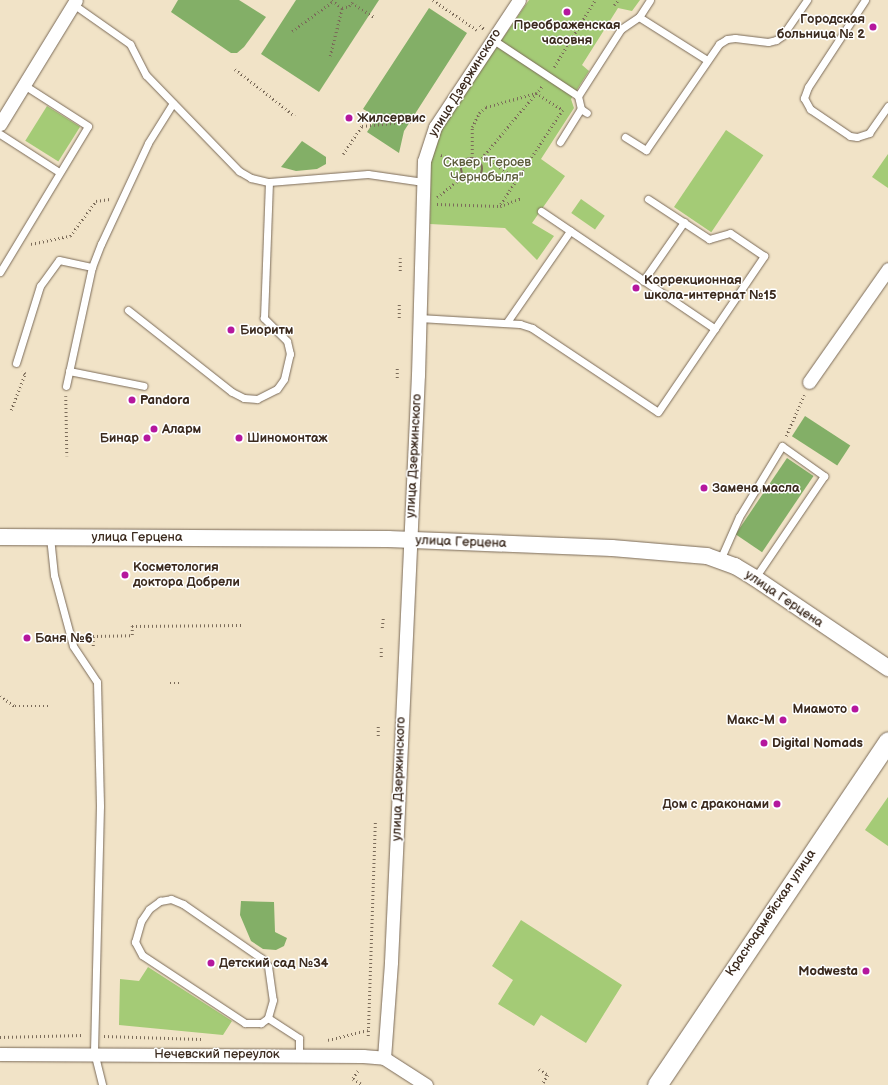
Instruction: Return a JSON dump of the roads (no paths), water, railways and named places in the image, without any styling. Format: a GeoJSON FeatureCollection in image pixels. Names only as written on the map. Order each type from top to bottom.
{"type":"FeatureCollection","features":[{"type":"Feature","properties":{"kind":"main road","name":"Красноармейская улица"},"geometry":{"type":"LineString","coordinates":[[656,1085],[888,741]]}},
{"type":"Feature","properties":{"kind":"street","name":"улица Дзержинского"},"geometry":{"type":"LineString","coordinates":[[384,1058],[391,962],[425,204],[423,182],[424,161],[435,127],[519,0]]}},
{"type":"Feature","properties":{"kind":"street"},"geometry":{"type":"LineString","coordinates":[[0,124],[75,2]]}},
{"type":"Feature","properties":{"kind":"street"},"geometry":{"type":"LineString","coordinates":[[809,382],[888,269]]}},
{"type":"Feature","properties":{"kind":"street","name":"улица Герцена"},"geometry":{"type":"LineString","coordinates":[[0,537],[410,540],[612,548],[691,554],[720,560],[755,578],[888,668]]}},
{"type":"Feature","properties":{"kind":"street","name":"Нечевский переулок"},"geometry":{"type":"LineString","coordinates":[[0,1054],[94,1052],[299,1054],[384,1058]]}},
{"type":"Feature","properties":{"kind":"street"},"geometry":{"type":"LineString","coordinates":[[384,1058],[426,1085]]}},
{"type":"Feature","properties":{"kind":"lane"},"geometry":{"type":"LineString","coordinates":[[578,96],[621,29],[640,17],[650,0]]}},
{"type":"Feature","properties":{"kind":"lane"},"geometry":{"type":"LineString","coordinates":[[625,137],[646,150],[719,44],[727,39],[768,42],[776,40],[782,36],[807,0]]}},
{"type":"Feature","properties":{"kind":"lane"},"geometry":{"type":"LineString","coordinates":[[865,0],[808,87],[804,98],[810,109],[850,136],[857,137],[869,133],[888,106]]}},
{"type":"Feature","properties":{"kind":"lane"},"geometry":{"type":"LineString","coordinates":[[75,2],[130,44],[146,75],[239,171],[251,178],[269,182],[368,174],[423,182]]}},
{"type":"Feature","properties":{"kind":"lane"},"geometry":{"type":"LineString","coordinates":[[640,17],[707,60]]}},
{"type":"Feature","properties":{"kind":"lane"},"geometry":{"type":"LineString","coordinates":[[492,39],[578,96],[584,111],[560,142]]}},
{"type":"Feature","properties":{"kind":"lane"},"geometry":{"type":"LineString","coordinates":[[0,272],[48,195],[59,172],[88,126],[24,86]]}},
{"type":"Feature","properties":{"kind":"lane"},"geometry":{"type":"LineString","coordinates":[[66,386],[92,267],[101,244],[148,143],[173,103]]}},
{"type":"Feature","properties":{"kind":"lane"},"geometry":{"type":"LineString","coordinates":[[0,134],[59,172]]}},
{"type":"Feature","properties":{"kind":"lane"},"geometry":{"type":"LineString","coordinates":[[128,310],[232,392],[244,398],[257,399],[277,389],[284,379],[290,354],[287,342],[264,318],[269,182]]}},
{"type":"Feature","properties":{"kind":"lane"},"geometry":{"type":"LineString","coordinates":[[419,318],[507,322],[532,328],[658,412],[764,256],[730,233],[709,240],[648,199]]}},
{"type":"Feature","properties":{"kind":"lane"},"geometry":{"type":"LineString","coordinates":[[541,211],[715,329]]}},
{"type":"Feature","properties":{"kind":"lane"},"geometry":{"type":"LineString","coordinates":[[643,280],[684,222]]}},
{"type":"Feature","properties":{"kind":"lane"},"geometry":{"type":"LineString","coordinates":[[507,322],[570,231]]}},
{"type":"Feature","properties":{"kind":"lane"},"geometry":{"type":"LineString","coordinates":[[16,363],[40,286],[59,260],[92,267]]}},
{"type":"Feature","properties":{"kind":"lane"},"geometry":{"type":"LineString","coordinates":[[69,371],[144,386]]}},
{"type":"Feature","properties":{"kind":"lane"},"geometry":{"type":"LineString","coordinates":[[720,560],[743,511],[782,446],[824,476],[755,578]]}},
{"type":"Feature","properties":{"kind":"lane"},"geometry":{"type":"LineString","coordinates":[[50,537],[54,575],[73,646],[97,682],[100,806],[94,1052],[102,1085]]}},
{"type":"Feature","properties":{"kind":"lane"},"geometry":{"type":"LineString","coordinates":[[166,900],[183,904],[261,958],[268,966],[271,974],[273,1000],[268,1018],[261,1023],[244,1023],[142,955],[135,942],[136,933],[149,909],[166,900]]}},
{"type":"Feature","properties":{"kind":"lane"},"geometry":{"type":"LineString","coordinates":[[268,1018],[299,1038],[299,1054]]}},
{"type":"Feature","properties":{"kind":"place","name":"Преображенская часовня"},"geometry":{"type":"Point","coordinates":[567,12]}},
{"type":"Feature","properties":{"kind":"place","name":"Городская больница № 2"},"geometry":{"type":"Point","coordinates":[873,27]}},
{"type":"Feature","properties":{"kind":"place","name":"Жилсервис"},"geometry":{"type":"Point","coordinates":[349,118]}},
{"type":"Feature","properties":{"kind":"place","name":"Коррекционная школа-интернат №15"},"geometry":{"type":"Point","coordinates":[636,288]}},
{"type":"Feature","properties":{"kind":"place","name":"Биоритм"},"geometry":{"type":"Point","coordinates":[231,330]}},
{"type":"Feature","properties":{"kind":"place","name":"Pandora"},"geometry":{"type":"Point","coordinates":[132,400]}},
{"type":"Feature","properties":{"kind":"place","name":"Аларм"},"geometry":{"type":"Point","coordinates":[154,429]}},
{"type":"Feature","properties":{"kind":"place","name":"Бинар"},"geometry":{"type":"Point","coordinates":[147,438]}},
{"type":"Feature","properties":{"kind":"place","name":"Шиномонтаж"},"geometry":{"type":"Point","coordinates":[239,438]}},
{"type":"Feature","properties":{"kind":"place","name":"Замена масла"},"geometry":{"type":"Point","coordinates":[704,488]}},
{"type":"Feature","properties":{"kind":"place","name":"Косметология доктора Добрели"},"geometry":{"type":"Point","coordinates":[125,575]}},
{"type":"Feature","properties":{"kind":"place","name":"Баня №6"},"geometry":{"type":"Point","coordinates":[27,638]}},
{"type":"Feature","properties":{"kind":"place","name":"Миамото"},"geometry":{"type":"Point","coordinates":[855,709]}},
{"type":"Feature","properties":{"kind":"place","name":"Макс-М"},"geometry":{"type":"Point","coordinates":[783,720]}},
{"type":"Feature","properties":{"kind":"place","name":"Digital Nomads"},"geometry":{"type":"Point","coordinates":[764,743]}},
{"type":"Feature","properties":{"kind":"place","name":"Дом с драконами"},"geometry":{"type":"Point","coordinates":[777,804]}},
{"type":"Feature","properties":{"kind":"place","name":"Детский сад №34"},"geometry":{"type":"Point","coordinates":[211,963]}},
{"type":"Feature","properties":{"kind":"place","name":"Modwesta"},"geometry":{"type":"Point","coordinates":[866,971]}},
{"type":"Feature","properties":{"kind":"park label","name":"Сквер \"Героев Чернобыля\""},"geometry":{"type":"Point","coordinates":[487,170]}}]}
